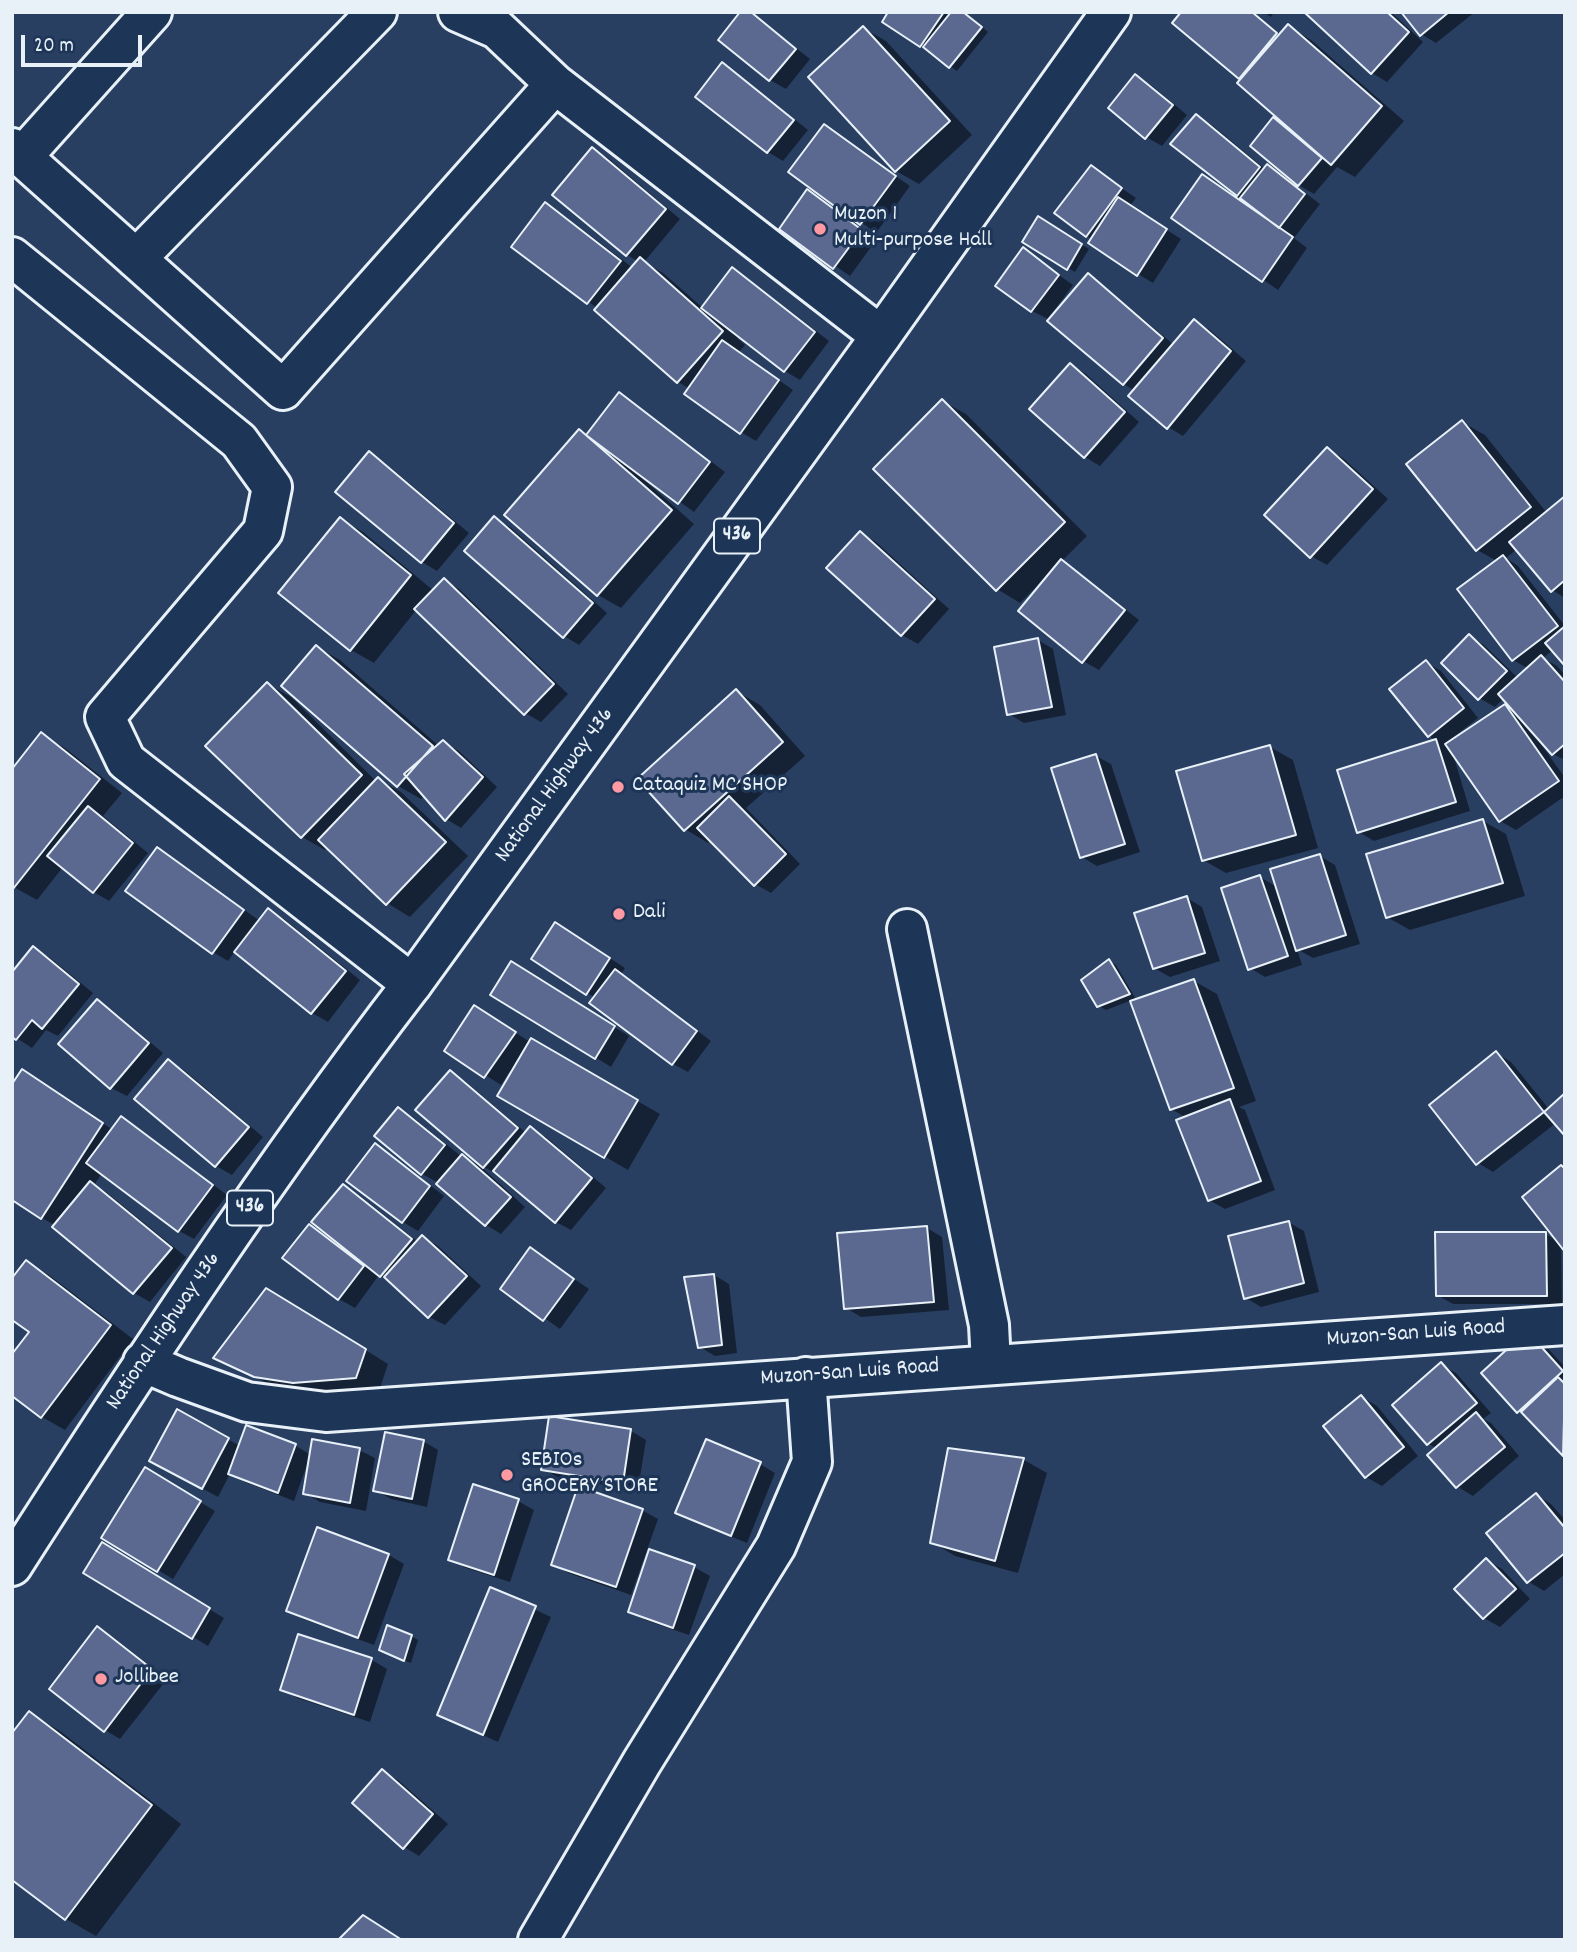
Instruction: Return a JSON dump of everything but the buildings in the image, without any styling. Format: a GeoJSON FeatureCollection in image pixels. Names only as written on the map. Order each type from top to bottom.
{"type":"FeatureCollection","features":[{"type":"Feature","properties":{"kind":"street"},"geometry":{"type":"LineString","coordinates":[[152,12],[17,152],[283,390],[555,83]]}},
{"type":"Feature","properties":{"kind":"street"},"geometry":{"type":"LineString","coordinates":[[136,260],[377,12]]}},
{"type":"Feature","properties":{"kind":"street"},"geometry":{"type":"LineString","coordinates":[[458,12],[497,29],[555,83],[881,336]]}},
{"type":"Feature","properties":{"kind":"street","name":"National Highway 436"},"geometry":{"type":"LineString","coordinates":[[12,1566],[24,1525],[144,1362],[358,1055],[881,336],[1111,12]]}},
{"type":"Feature","properties":{"kind":"street"},"geometry":{"type":"LineString","coordinates":[[12,257],[239,441],[271,487],[262,531],[104,717],[127,761],[412,984]]}},
{"type":"Feature","properties":{"kind":"street"},"geometry":{"type":"LineString","coordinates":[[907,929],[989,1325],[991,1364]]}},
{"type":"Feature","properties":{"kind":"street","name":"Muzon-San Luis Road"},"geometry":{"type":"LineString","coordinates":[[144,1362],[247,1402],[326,1412],[1565,1325]]}},
{"type":"Feature","properties":{"kind":"street"},"geometry":{"type":"LineString","coordinates":[[538,1940],[642,1762],[776,1546],[812,1462],[806,1377]]}},
{"type":"Feature","properties":{"kind":"place","name":"Muzon 1 Multi-purpose Hall"},"geometry":{"type":"Point","coordinates":[820,229]}},
{"type":"Feature","properties":{"kind":"place","name":"Cataquiz MC SHOP"},"geometry":{"type":"Point","coordinates":[618,787]}},
{"type":"Feature","properties":{"kind":"place","name":"Dali"},"geometry":{"type":"Point","coordinates":[619,914]}},
{"type":"Feature","properties":{"kind":"place","name":"SEBIOs GROCERY STORE"},"geometry":{"type":"Point","coordinates":[507,1475]}},
{"type":"Feature","properties":{"kind":"place","name":"Jollibee"},"geometry":{"type":"Point","coordinates":[101,1679]}}]}
